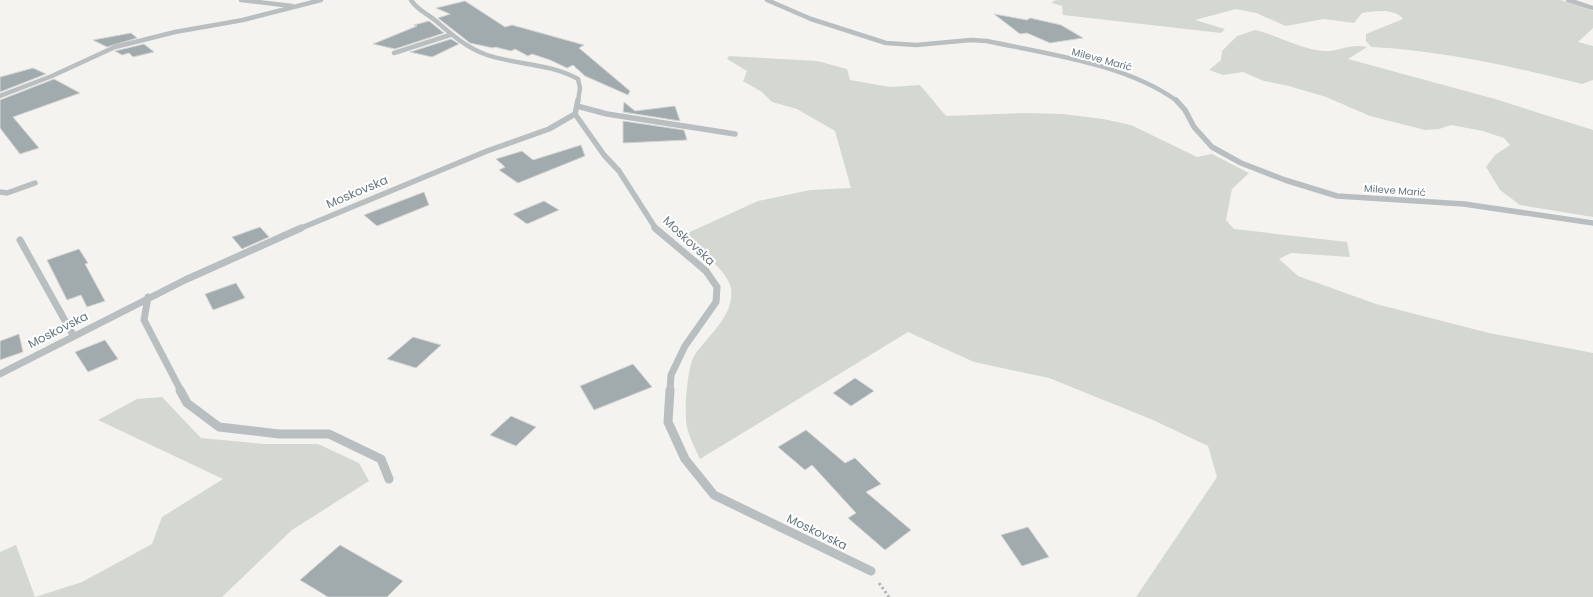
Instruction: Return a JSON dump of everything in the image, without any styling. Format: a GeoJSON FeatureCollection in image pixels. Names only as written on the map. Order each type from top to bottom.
{"type":"FeatureCollection","features":[{"type":"Feature","properties":{"kind":"street"},"geometry":{"type":"LineString","coordinates":[[241,0],[294,6]]}},
{"type":"Feature","properties":{"kind":"street"},"geometry":{"type":"LineString","coordinates":[[0,96],[52,76],[115,48],[168,34],[250,18],[321,0]]}},
{"type":"Feature","properties":{"kind":"street"},"geometry":{"type":"LineString","coordinates":[[411,0],[416,7],[466,46],[487,55],[559,70],[574,76],[580,82],[575,114]]}},
{"type":"Feature","properties":{"kind":"street","name":"Mileve Marić"},"geometry":{"type":"LineString","coordinates":[[767,0],[811,19],[886,43],[916,45],[971,40],[987,41],[1127,74],[1159,89],[1177,102],[1185,110],[1194,127],[1212,147],[1240,163],[1285,180],[1336,196],[1464,204],[1593,223]]}},
{"type":"Feature","properties":{"kind":"street"},"geometry":{"type":"LineString","coordinates":[[1568,0],[1593,8]]}},
{"type":"Feature","properties":{"kind":"street"},"geometry":{"type":"LineString","coordinates":[[394,53],[450,35]]}},
{"type":"Feature","properties":{"kind":"street"},"geometry":{"type":"LineString","coordinates":[[577,106],[607,114],[734,134]]}},
{"type":"Feature","properties":{"kind":"street","name":"Moskovska"},"geometry":{"type":"LineString","coordinates":[[0,374],[148,297],[291,232],[487,151],[549,129],[575,114],[604,154],[619,171],[648,218],[658,231],[706,271],[717,287],[716,302],[685,346],[671,375],[668,422],[685,459],[714,495],[871,571]]}},
{"type":"Feature","properties":{"kind":"street"},"geometry":{"type":"LineString","coordinates":[[0,192],[7,193],[35,183]]}},
{"type":"Feature","properties":{"kind":"street"},"geometry":{"type":"LineString","coordinates":[[20,240],[73,335]]}},
{"type":"Feature","properties":{"kind":"street"},"geometry":{"type":"LineString","coordinates":[[148,297],[144,320],[187,403],[219,427],[279,434],[329,434],[381,459],[390,480]]}},
{"type":"Feature","properties":{"kind":"shaded area"},"geometry":{"type":"Polygon","coordinates":[[[1561,0],[1593,11],[1593,28],[1578,42],[1593,46],[1593,80],[1582,84],[1478,60],[1425,52],[1371,47],[1366,41],[1366,34],[1403,19],[1395,13],[1384,11],[1362,13],[1354,23],[1324,19],[1286,26],[1256,13],[1236,9],[1195,20],[1225,29],[1221,33],[1063,15],[1062,6],[1052,3],[1053,1],[1561,0]]]}},
{"type":"Feature","properties":{"kind":"shaded area"},"geometry":{"type":"Polygon","coordinates":[[[1255,30],[1316,50],[1329,51],[1356,46],[1367,47],[1348,59],[1495,99],[1593,130],[1593,217],[1520,205],[1500,190],[1486,167],[1495,155],[1510,145],[1504,138],[1483,131],[1451,125],[1439,129],[1425,130],[1370,116],[1326,97],[1289,86],[1264,81],[1243,72],[1223,75],[1209,70],[1221,60],[1222,51],[1237,36],[1255,30]]]}},
{"type":"Feature","properties":{"kind":"shaded area"},"geometry":{"type":"Polygon","coordinates":[[[729,56],[817,61],[847,69],[850,80],[890,87],[920,85],[946,116],[1025,113],[1063,114],[1103,119],[1131,125],[1197,157],[1212,154],[1249,173],[1232,189],[1226,220],[1234,229],[1347,242],[1350,257],[1291,253],[1279,259],[1298,276],[1376,304],[1489,333],[1593,353],[1593,597],[1136,597],[1217,477],[1208,446],[1153,420],[1049,378],[974,362],[908,332],[700,459],[688,431],[687,424],[686,405],[689,371],[694,356],[725,316],[731,298],[731,288],[724,274],[681,236],[758,201],[810,190],[851,188],[835,131],[797,109],[772,102],[762,92],[743,81],[747,71],[727,59],[729,56]]]}},
{"type":"Feature","properties":{"kind":"shaded area"},"geometry":{"type":"Polygon","coordinates":[[[162,397],[201,438],[264,444],[318,444],[359,463],[369,481],[292,530],[222,597],[35,597],[82,582],[152,544],[162,517],[223,479],[98,420],[137,399],[162,397]]]}},
{"type":"Feature","properties":{"kind":"shaded area"},"geometry":{"type":"Polygon","coordinates":[[[16,545],[35,597],[0,597],[0,552],[16,545]]]}},
{"type":"Feature","properties":{"kind":"building"},"geometry":{"type":"Polygon","coordinates":[[[465,1],[505,27],[512,25],[584,45],[579,48],[630,91],[628,95],[585,76],[573,65],[567,68],[532,54],[528,56],[515,49],[511,51],[470,43],[438,18],[450,14],[436,8],[465,1]]]}},
{"type":"Feature","properties":{"kind":"building"},"geometry":{"type":"Polygon","coordinates":[[[994,14],[1027,20],[1030,18],[1061,25],[1083,38],[1050,43],[1027,33],[1020,34],[994,14]]]}},
{"type":"Feature","properties":{"kind":"building"},"geometry":{"type":"Polygon","coordinates":[[[429,21],[444,33],[395,49],[373,44],[417,26],[414,25],[429,21]]]}},
{"type":"Feature","properties":{"kind":"building"},"geometry":{"type":"Polygon","coordinates":[[[131,33],[137,38],[107,47],[93,40],[131,33]]]}},
{"type":"Feature","properties":{"kind":"building"},"geometry":{"type":"Polygon","coordinates":[[[451,39],[459,44],[432,57],[410,52],[451,39]]]}},
{"type":"Feature","properties":{"kind":"building"},"geometry":{"type":"Polygon","coordinates":[[[144,44],[154,52],[133,57],[129,53],[122,55],[115,51],[144,44]]]}},
{"type":"Feature","properties":{"kind":"building"},"geometry":{"type":"Polygon","coordinates":[[[33,68],[46,74],[0,92],[0,77],[33,68]]]}},
{"type":"Feature","properties":{"kind":"building"},"geometry":{"type":"Polygon","coordinates":[[[54,79],[80,93],[13,117],[39,148],[20,154],[0,128],[0,100],[54,79]]]}},
{"type":"Feature","properties":{"kind":"building"},"geometry":{"type":"Polygon","coordinates":[[[624,102],[635,111],[675,106],[680,121],[623,112],[624,102]]]}},
{"type":"Feature","properties":{"kind":"building"},"geometry":{"type":"Polygon","coordinates":[[[623,121],[684,130],[687,140],[623,143],[623,121]]]}},
{"type":"Feature","properties":{"kind":"building"},"geometry":{"type":"Polygon","coordinates":[[[581,145],[585,156],[518,183],[499,170],[505,167],[496,159],[522,151],[533,160],[581,145]]]}},
{"type":"Feature","properties":{"kind":"building"},"geometry":{"type":"Polygon","coordinates":[[[424,192],[429,205],[377,226],[364,215],[424,192]]]}},
{"type":"Feature","properties":{"kind":"building"},"geometry":{"type":"Polygon","coordinates":[[[544,201],[559,210],[527,224],[513,214],[544,201]]]}},
{"type":"Feature","properties":{"kind":"building"},"geometry":{"type":"Polygon","coordinates":[[[260,227],[269,237],[242,249],[232,237],[260,227]]]}},
{"type":"Feature","properties":{"kind":"building"},"geometry":{"type":"Polygon","coordinates":[[[79,249],[88,263],[85,264],[105,301],[87,307],[81,295],[67,300],[47,260],[79,249]]]}},
{"type":"Feature","properties":{"kind":"building"},"geometry":{"type":"Polygon","coordinates":[[[236,283],[245,298],[213,310],[205,294],[236,283]]]}},
{"type":"Feature","properties":{"kind":"building"},"geometry":{"type":"Polygon","coordinates":[[[19,334],[23,352],[0,360],[0,341],[19,334]]]}},
{"type":"Feature","properties":{"kind":"building"},"geometry":{"type":"Polygon","coordinates":[[[413,337],[441,345],[416,368],[387,359],[413,337]]]}},
{"type":"Feature","properties":{"kind":"building"},"geometry":{"type":"Polygon","coordinates":[[[105,340],[118,359],[88,372],[75,352],[105,340]]]}},
{"type":"Feature","properties":{"kind":"building"},"geometry":{"type":"Polygon","coordinates":[[[633,364],[652,387],[594,410],[580,386],[633,364]]]}},
{"type":"Feature","properties":{"kind":"building"},"geometry":{"type":"Polygon","coordinates":[[[855,378],[874,391],[851,406],[833,393],[855,378]]]}},
{"type":"Feature","properties":{"kind":"building"},"geometry":{"type":"Polygon","coordinates":[[[511,416],[536,427],[516,446],[490,435],[511,416]]]}},
{"type":"Feature","properties":{"kind":"building"},"geometry":{"type":"Polygon","coordinates":[[[806,430],[845,463],[855,458],[881,484],[866,492],[911,530],[885,550],[848,518],[856,513],[812,465],[805,470],[778,447],[806,430]]]}},
{"type":"Feature","properties":{"kind":"building"},"geometry":{"type":"Polygon","coordinates":[[[1028,527],[1049,557],[1022,566],[1001,535],[1028,527]]]}},
{"type":"Feature","properties":{"kind":"building"},"geometry":{"type":"Polygon","coordinates":[[[340,545],[403,581],[387,597],[328,597],[300,580],[340,545]]]}}]}
